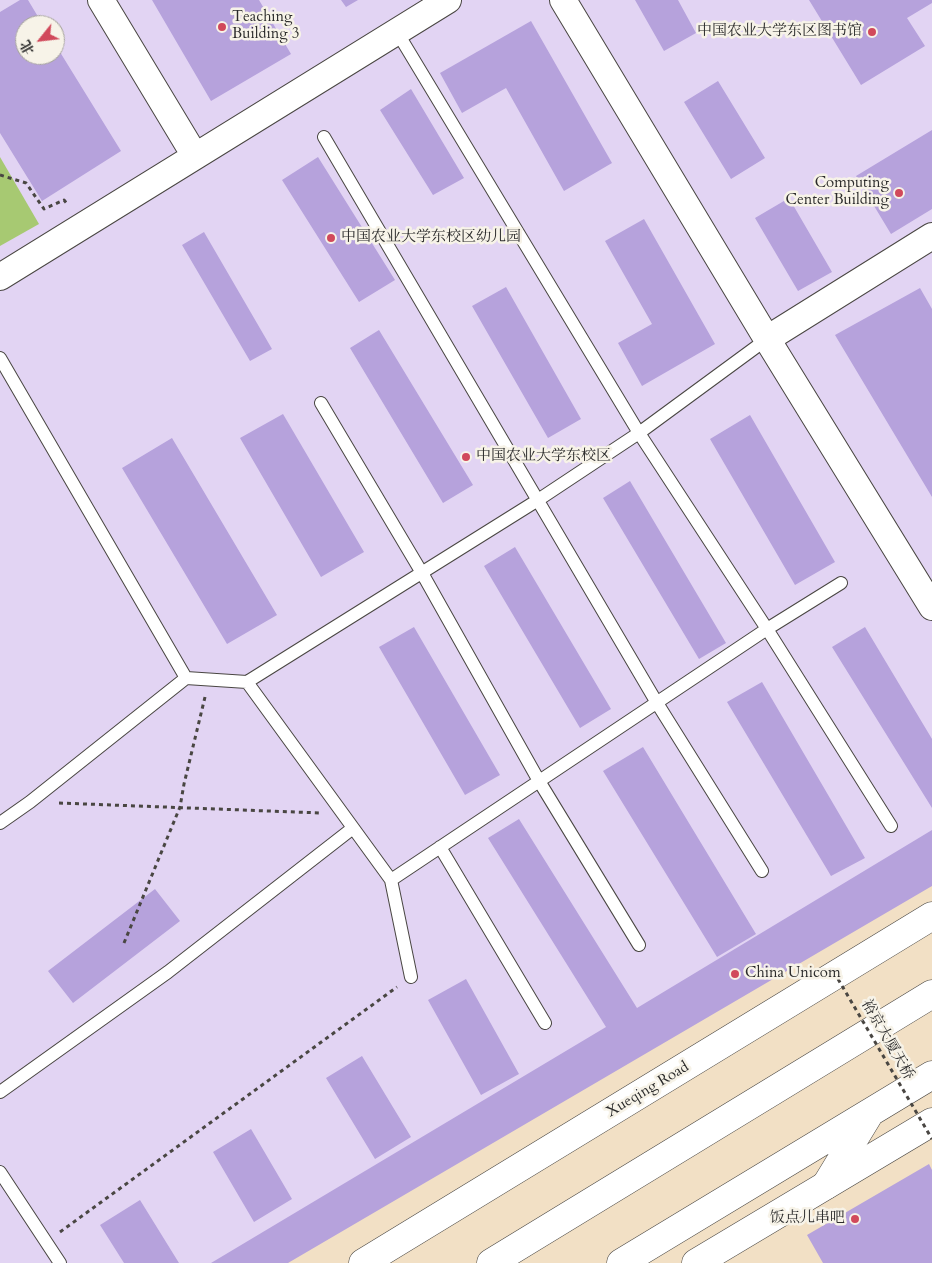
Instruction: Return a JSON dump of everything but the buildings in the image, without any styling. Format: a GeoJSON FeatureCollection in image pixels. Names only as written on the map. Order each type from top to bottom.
{"type":"FeatureCollection","features":[{"type":"Feature","properties":{"kind":"main road","name":"Xueqing Road"},"geometry":{"type":"LineString","coordinates":[[363,1263],[932,916]]}},
{"type":"Feature","properties":{"kind":"main road"},"geometry":{"type":"LineString","coordinates":[[491,1263],[932,994]]}},
{"type":"Feature","properties":{"kind":"main road"},"geometry":{"type":"LineString","coordinates":[[621,1263],[932,1075]]}},
{"type":"Feature","properties":{"kind":"main road"},"geometry":{"type":"LineString","coordinates":[[826,1185],[870,1112]]}},
{"type":"Feature","properties":{"kind":"main road"},"geometry":{"type":"LineString","coordinates":[[696,1263],[932,1122]]}},
{"type":"Feature","properties":{"kind":"street"},"geometry":{"type":"LineString","coordinates":[[101,0],[195,156]]}},
{"type":"Feature","properties":{"kind":"street"},"geometry":{"type":"LineString","coordinates":[[0,277],[448,0]]}},
{"type":"Feature","properties":{"kind":"street"},"geometry":{"type":"LineString","coordinates":[[564,0],[767,339],[932,607]]}},
{"type":"Feature","properties":{"kind":"street"},"geometry":{"type":"LineString","coordinates":[[767,339],[932,236]]}},
{"type":"Feature","properties":{"kind":"lane"},"geometry":{"type":"LineString","coordinates":[[397,32],[639,433],[767,629],[891,826]]}},
{"type":"Feature","properties":{"kind":"lane"},"geometry":{"type":"LineString","coordinates":[[324,137],[657,703],[762,871]]}},
{"type":"Feature","properties":{"kind":"lane"},"geometry":{"type":"LineString","coordinates":[[0,823],[30,802],[186,678],[247,682],[538,500],[639,433],[767,339]]}},
{"type":"Feature","properties":{"kind":"lane"},"geometry":{"type":"LineString","coordinates":[[0,358],[186,678]]}},
{"type":"Feature","properties":{"kind":"lane"},"geometry":{"type":"LineString","coordinates":[[321,402],[422,573],[539,781],[639,945]]}},
{"type":"Feature","properties":{"kind":"lane"},"geometry":{"type":"LineString","coordinates":[[391,880],[767,629],[841,583]]}},
{"type":"Feature","properties":{"kind":"lane"},"geometry":{"type":"LineString","coordinates":[[247,682],[391,880],[412,977]]}},
{"type":"Feature","properties":{"kind":"lane"},"geometry":{"type":"LineString","coordinates":[[0,1092],[168,972],[353,828]]}},
{"type":"Feature","properties":{"kind":"lane"},"geometry":{"type":"LineString","coordinates":[[440,847],[545,1023]]}},
{"type":"Feature","properties":{"kind":"lane"},"geometry":{"type":"LineString","coordinates":[[0,1172],[60,1263]]}},
{"type":"Feature","properties":{"kind":"path"},"geometry":{"type":"LineString","coordinates":[[0,175],[26,184],[44,209],[64,200],[82,226]]}},
{"type":"Feature","properties":{"kind":"path"},"geometry":{"type":"LineString","coordinates":[[124,943],[180,808],[209,680]]}},
{"type":"Feature","properties":{"kind":"path"},"geometry":{"type":"LineString","coordinates":[[30,802],[335,813],[344,815]]}},
{"type":"Feature","properties":{"kind":"path"},"geometry":{"type":"LineString","coordinates":[[46,1242],[412,977]]}},
{"type":"Feature","properties":{"kind":"path","name":"裕京大厦天桥"},"geometry":{"type":"LineString","coordinates":[[838,979],[932,1138]]}},
{"type":"Feature","properties":{"kind":"shaded area","name":"中国农业大学东校区"},"geometry":{"type":"Polygon","coordinates":[[[0,0],[932,0],[932,859],[286,1263],[0,1263],[0,0]]]}},
{"type":"Feature","properties":{"kind":"green space"},"geometry":{"type":"Polygon","coordinates":[[[0,157],[39,224],[0,246],[0,157]]]}},
{"type":"Feature","properties":{"kind":"place","name":"Teaching Building 3"},"geometry":{"type":"Point","coordinates":[222,27]}},
{"type":"Feature","properties":{"kind":"place","name":"中国农业大学东区图书馆"},"geometry":{"type":"Point","coordinates":[872,32]}},
{"type":"Feature","properties":{"kind":"place","name":"Computing Center Building"},"geometry":{"type":"Point","coordinates":[899,193]}},
{"type":"Feature","properties":{"kind":"place","name":"中国农业大学东校区幼儿园"},"geometry":{"type":"Point","coordinates":[331,238]}},
{"type":"Feature","properties":{"kind":"place","name":"中国农业大学东校区"},"geometry":{"type":"Point","coordinates":[466,457]}},
{"type":"Feature","properties":{"kind":"place","name":"China Unicom"},"geometry":{"type":"Point","coordinates":[735,974]}},
{"type":"Feature","properties":{"kind":"place","name":"饭点儿串吧"},"geometry":{"type":"Point","coordinates":[855,1219]}}]}
